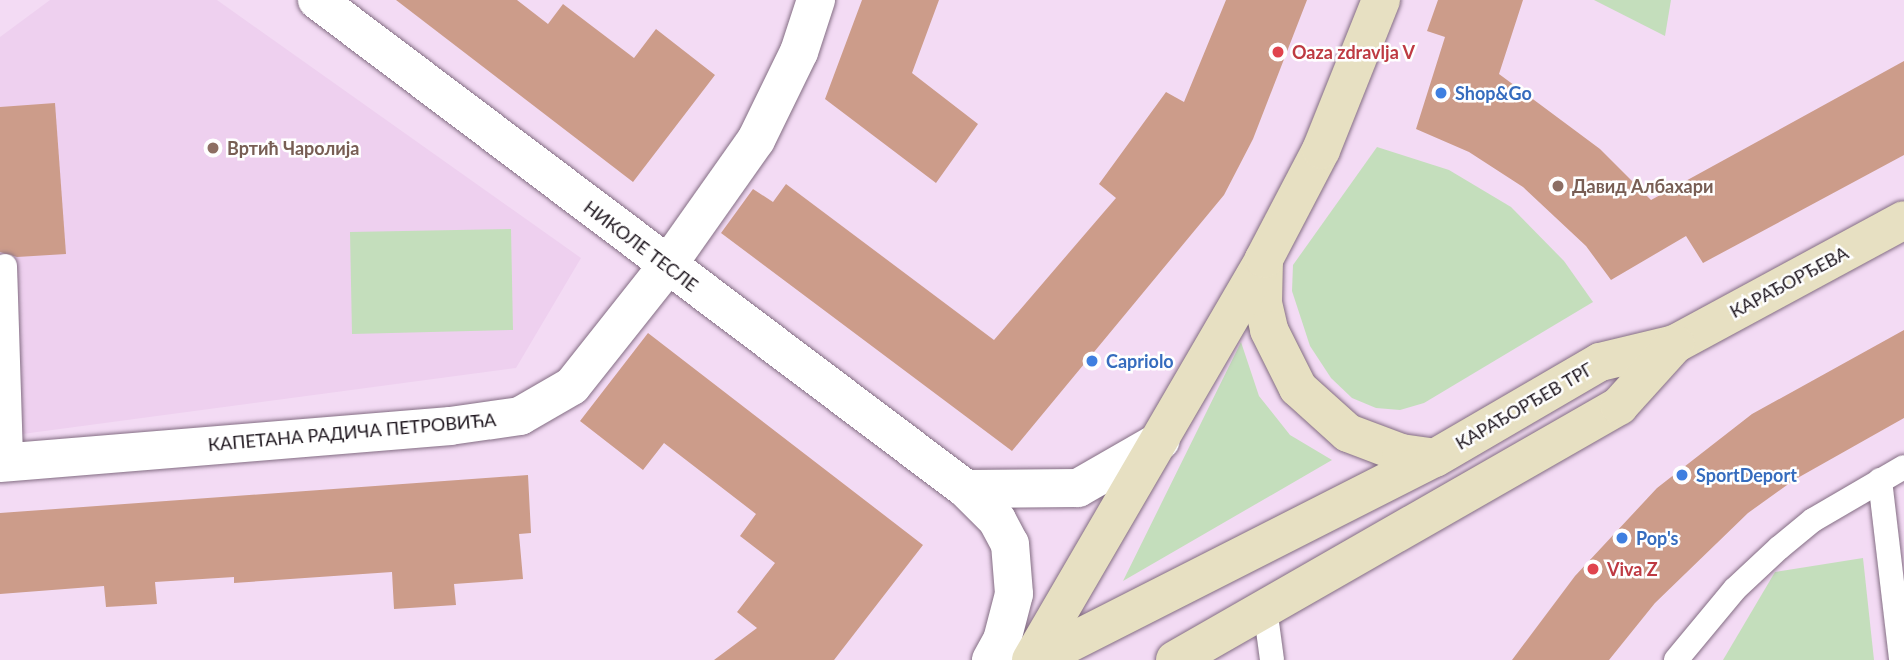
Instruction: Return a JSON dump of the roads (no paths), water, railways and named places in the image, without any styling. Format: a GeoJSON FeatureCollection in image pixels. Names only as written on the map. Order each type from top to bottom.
{"type":"FeatureCollection","features":[{"type":"Feature","properties":{"kind":"main road"},"geometry":{"type":"LineString","coordinates":[[1031,660],[1264,259],[1342,102],[1381,0]]}},
{"type":"Feature","properties":{"kind":"main road","name":"КАРАЂОРЂЕВА"},"geometry":{"type":"LineString","coordinates":[[1675,344],[1904,220]]}},
{"type":"Feature","properties":{"kind":"main road"},"geometry":{"type":"LineString","coordinates":[[1264,259],[1263,303],[1269,330],[1306,398],[1348,433],[1401,453],[1435,458]]}},
{"type":"Feature","properties":{"kind":"main road"},"geometry":{"type":"LineString","coordinates":[[1175,660],[1619,406],[1675,344]]}},
{"type":"Feature","properties":{"kind":"main road","name":"КАРАЂОРЂЕВ ТРГ"},"geometry":{"type":"LineString","coordinates":[[1036,660],[1435,458],[1600,362],[1675,344]]}},
{"type":"Feature","properties":{"kind":"street","name":"НИКОЛЕ ТЕСЛЕ"},"geometry":{"type":"LineString","coordinates":[[317,0],[667,266],[967,489],[997,520],[1010,544],[1014,594],[1002,640],[992,660]]}},
{"type":"Feature","properties":{"kind":"street","name":"КАПЕТАНА РАДИЧА ПЕТРОВИЋА"},"geometry":{"type":"LineString","coordinates":[[5,462],[450,426],[520,416],[572,386],[667,266],[757,140],[799,52],[816,0]]}},
{"type":"Feature","properties":{"kind":"street"},"geometry":{"type":"LineString","coordinates":[[967,489],[1078,488],[1160,441]]}},
{"type":"Feature","properties":{"kind":"lane"},"geometry":{"type":"LineString","coordinates":[[5,267],[5,462]]}},
{"type":"Feature","properties":{"kind":"lane"},"geometry":{"type":"LineString","coordinates":[[1676,660],[1735,589],[1779,548],[1813,520],[1904,467]]}},
{"type":"Feature","properties":{"kind":"lane"},"geometry":{"type":"LineString","coordinates":[[1880,480],[1901,660]]}},
{"type":"Feature","properties":{"kind":"lane"},"geometry":{"type":"LineString","coordinates":[[1265,608],[1272,660]]}},
{"type":"Feature","properties":{"kind":"place","name":"Oaza zdravlja V"},"geometry":{"type":"Point","coordinates":[1278,52]}},
{"type":"Feature","properties":{"kind":"place","name":"Shop&Go"},"geometry":{"type":"Point","coordinates":[1441,93]}},
{"type":"Feature","properties":{"kind":"place","name":"Вртић Чаролија"},"geometry":{"type":"Point","coordinates":[213,148]}},
{"type":"Feature","properties":{"kind":"place","name":"Давид Албахари"},"geometry":{"type":"Point","coordinates":[1558,186]}},
{"type":"Feature","properties":{"kind":"place","name":"Capriolo"},"geometry":{"type":"Point","coordinates":[1092,361]}},
{"type":"Feature","properties":{"kind":"place","name":"SportDeport"},"geometry":{"type":"Point","coordinates":[1682,475]}},
{"type":"Feature","properties":{"kind":"place","name":"Pop's"},"geometry":{"type":"Point","coordinates":[1622,538]}},
{"type":"Feature","properties":{"kind":"place","name":"Viva Z"},"geometry":{"type":"Point","coordinates":[1593,569]}}]}
